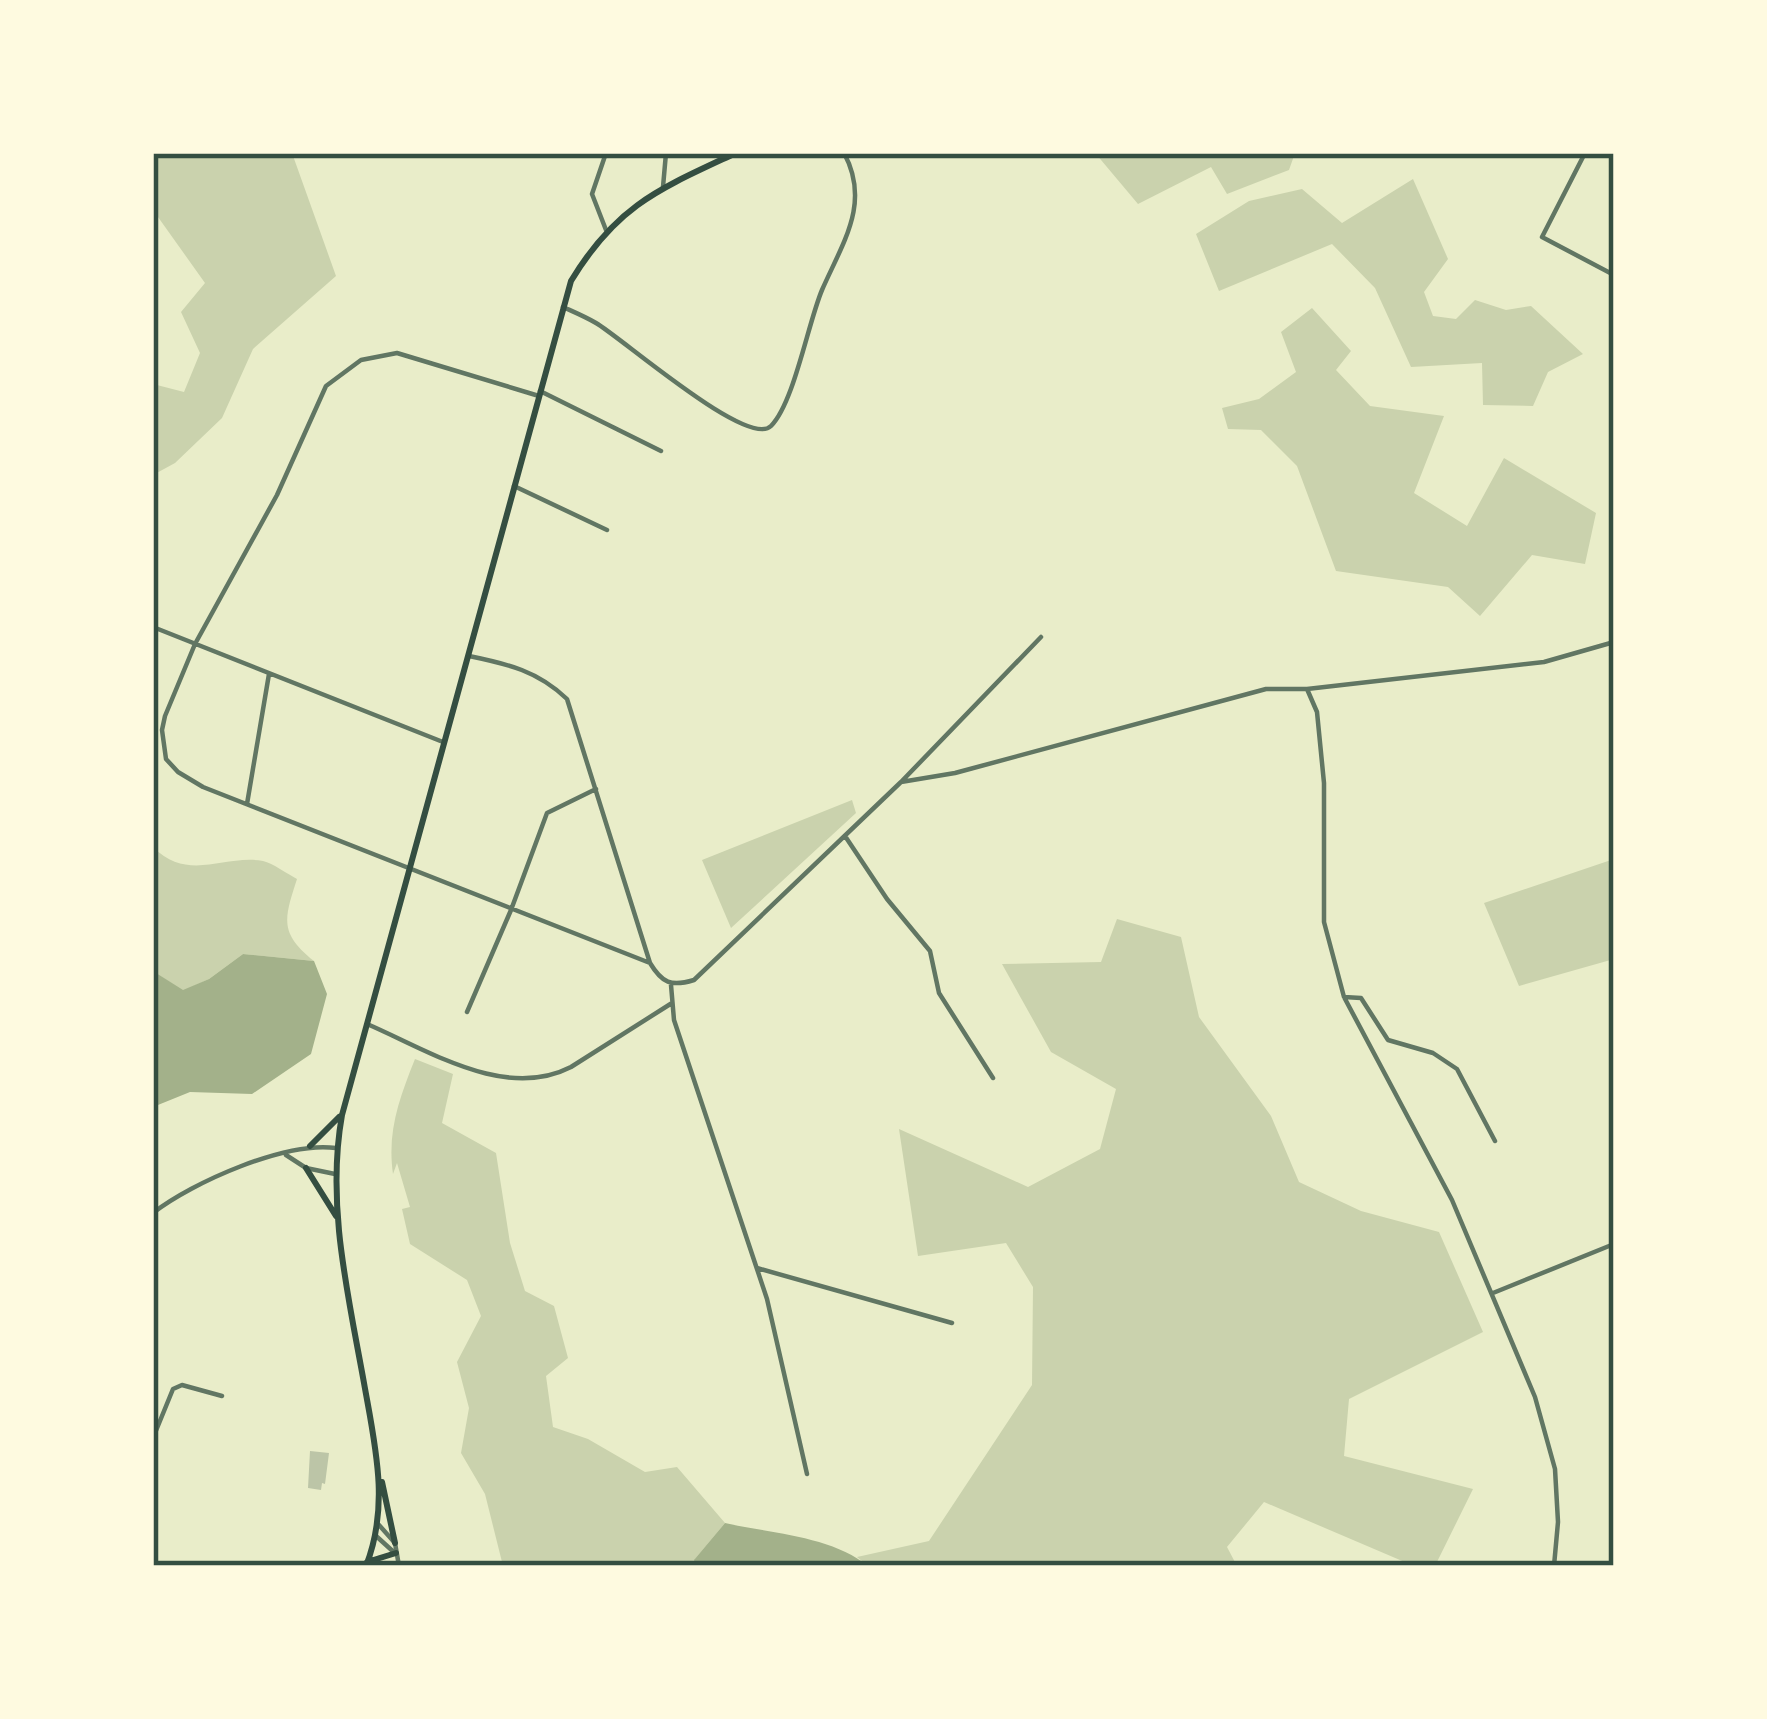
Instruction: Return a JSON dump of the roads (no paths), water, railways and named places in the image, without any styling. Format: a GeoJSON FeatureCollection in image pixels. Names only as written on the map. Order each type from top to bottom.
{"type":"FeatureCollection","features":[{"type":"Feature","properties":{"kind":"highway"},"geometry":{"type":"LineString","coordinates":[[395,1543],[338,1217],[336,1148],[342,1114],[571,281],[606,230],[630,207],[736,153]]}},
{"type":"Feature","properties":{"kind":"highway"},"geometry":{"type":"LineString","coordinates":[[310,1145],[342,1114]]}},
{"type":"Feature","properties":{"kind":"highway"},"geometry":{"type":"LineString","coordinates":[[306,1168],[338,1217]]}},
{"type":"Feature","properties":{"kind":"highway"},"geometry":{"type":"LineString","coordinates":[[367,1564],[377,1523],[380,1473]]}},
{"type":"Feature","properties":{"kind":"highway"},"geometry":{"type":"LineString","coordinates":[[367,1564],[396,1554]]}},
{"type":"Feature","properties":{"kind":"street"},"geometry":{"type":"LineString","coordinates":[[606,153],[592,194],[606,230]]}},
{"type":"Feature","properties":{"kind":"street"},"geometry":{"type":"LineString","coordinates":[[663,187],[666,153]]}},
{"type":"Feature","properties":{"kind":"street"},"geometry":{"type":"LineString","coordinates":[[562,307],[596,322],[660,372],[741,425],[761,432],[769,429],[782,410],[818,300],[853,217],[858,184],[844,153]]}},
{"type":"Feature","properties":{"kind":"street"},"geometry":{"type":"LineString","coordinates":[[1585,153],[1542,237],[1614,275]]}},
{"type":"Feature","properties":{"kind":"street"},"geometry":{"type":"LineString","coordinates":[[650,964],[203,788],[166,759],[162,730],[195,644],[277,495],[326,386],[362,360],[397,353],[540,394],[661,451]]}},
{"type":"Feature","properties":{"kind":"street"},"geometry":{"type":"LineString","coordinates":[[514,486],[607,530]]}},
{"type":"Feature","properties":{"kind":"street"},"geometry":{"type":"LineString","coordinates":[[153,627],[443,742]]}},
{"type":"Feature","properties":{"kind":"street"},"geometry":{"type":"LineString","coordinates":[[469,656],[525,669],[550,682],[567,700],[650,964],[671,985],[694,980],[901,782],[1040,638]]}},
{"type":"Feature","properties":{"kind":"street"},"geometry":{"type":"LineString","coordinates":[[901,782],[956,773],[1266,689],[1307,689],[1544,662],[1614,642]]}},
{"type":"Feature","properties":{"kind":"street"},"geometry":{"type":"LineString","coordinates":[[247,804],[269,674]]}},
{"type":"Feature","properties":{"kind":"street"},"geometry":{"type":"LineString","coordinates":[[1307,689],[1317,712],[1324,783],[1324,922],[1344,997],[1452,1199],[1551,1446],[1558,1493],[1554,1566]]}},
{"type":"Feature","properties":{"kind":"street"},"geometry":{"type":"LineString","coordinates":[[467,1012],[547,813],[597,789]]}},
{"type":"Feature","properties":{"kind":"street"},"geometry":{"type":"LineString","coordinates":[[845,836],[887,899],[930,951],[939,993],[993,1078]]}},
{"type":"Feature","properties":{"kind":"street"},"geometry":{"type":"LineString","coordinates":[[671,985],[686,1059],[757,1268],[807,1474]]}},
{"type":"Feature","properties":{"kind":"street"},"geometry":{"type":"LineString","coordinates":[[1344,997],[1361,998],[1388,1040],[1433,1053],[1457,1069],[1495,1141]]}},
{"type":"Feature","properties":{"kind":"street"},"geometry":{"type":"LineString","coordinates":[[367,1024],[490,1075],[535,1078],[555,1076],[572,1067],[672,1004]]}},
{"type":"Feature","properties":{"kind":"street"},"geometry":{"type":"LineString","coordinates":[[153,1213],[222,1174],[310,1145],[336,1148]]}},
{"type":"Feature","properties":{"kind":"street"},"geometry":{"type":"LineString","coordinates":[[286,1155],[306,1168],[335,1174]]}},
{"type":"Feature","properties":{"kind":"street"},"geometry":{"type":"LineString","coordinates":[[1493,1293],[1614,1244]]}},
{"type":"Feature","properties":{"kind":"street"},"geometry":{"type":"LineString","coordinates":[[757,1268],[952,1323]]}},
{"type":"Feature","properties":{"kind":"street"},"geometry":{"type":"LineString","coordinates":[[153,1438],[173,1388],[182,1385],[222,1396]]}},
{"type":"Feature","properties":{"kind":"street"},"geometry":{"type":"LineString","coordinates":[[377,1523],[395,1543],[399,1566]]}},
{"type":"Feature","properties":{"kind":"street"},"geometry":{"type":"LineString","coordinates":[[375,1535],[396,1554]]}}]}
